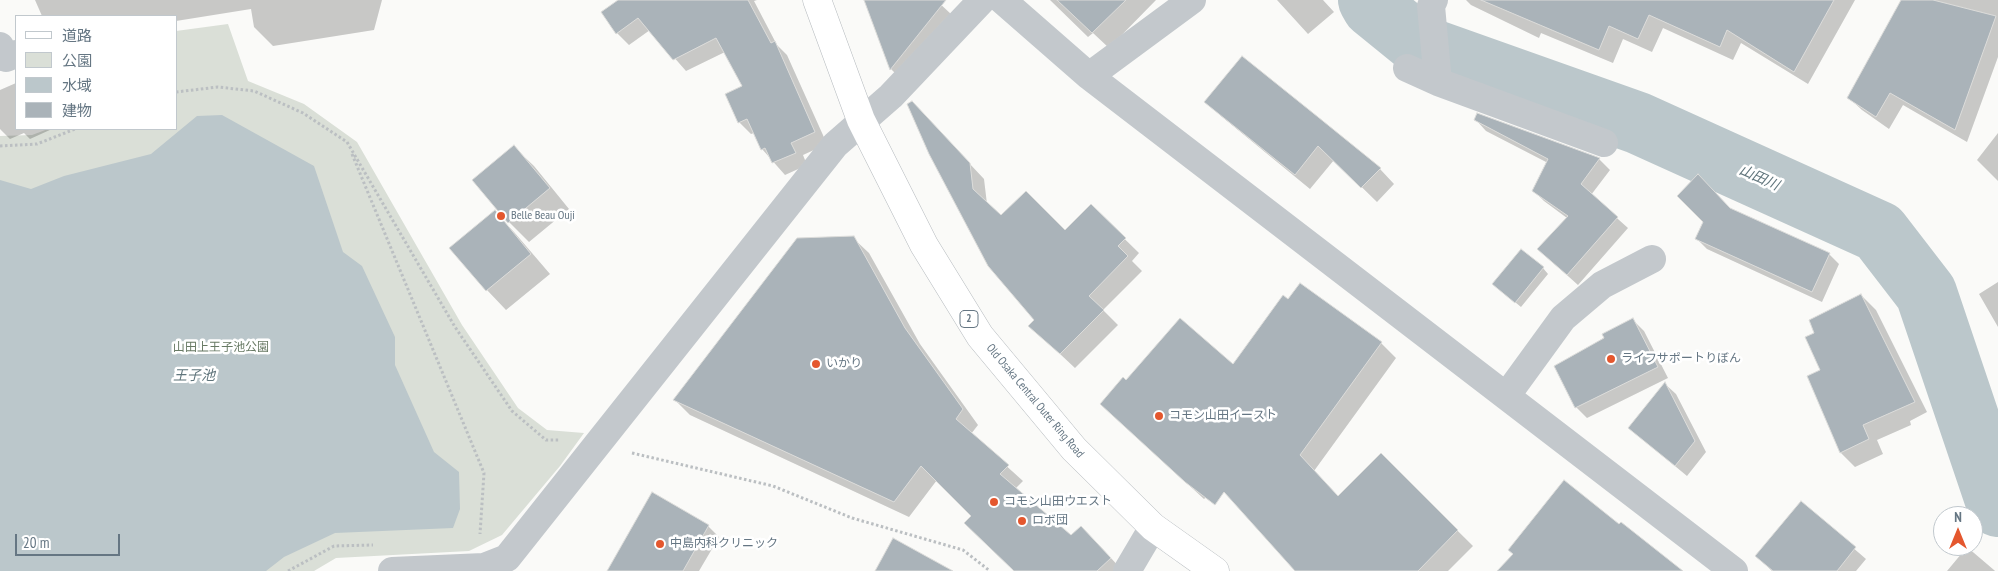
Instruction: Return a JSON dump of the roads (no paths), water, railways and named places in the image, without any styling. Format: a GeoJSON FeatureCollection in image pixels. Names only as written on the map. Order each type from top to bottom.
{"type":"FeatureCollection","features":[{"type":"Feature","properties":{"kind":"main road","name":"Old Osaka Central Outer Ring Road"},"geometry":{"type":"LineString","coordinates":[[817,0],[861,120],[924,245],[980,336],[1074,449],[1153,526],[1215,571]]}},
{"type":"Feature","properties":{"kind":"street"},"geometry":{"type":"LineString","coordinates":[[392,571],[451,570],[484,567],[507,558],[834,145],[891,96],[982,0]]}},
{"type":"Feature","properties":{"kind":"street"},"geometry":{"type":"LineString","coordinates":[[1002,0],[1089,76],[1734,571]]}},
{"type":"Feature","properties":{"kind":"street"},"geometry":{"type":"LineString","coordinates":[[1089,76],[1192,0]]}},
{"type":"Feature","properties":{"kind":"street"},"geometry":{"type":"LineString","coordinates":[[1432,3],[1438,82]]}},
{"type":"Feature","properties":{"kind":"street"},"geometry":{"type":"LineString","coordinates":[[1407,68],[1438,82],[1604,142]]}},
{"type":"Feature","properties":{"kind":"street"},"geometry":{"type":"LineString","coordinates":[[1507,395],[1563,318],[1602,285],[1652,258]]}},
{"type":"Feature","properties":{"kind":"street"},"geometry":{"type":"LineString","coordinates":[[1127,571],[1153,526]]}},
{"type":"Feature","properties":{"kind":"water","name":"王子池"},"geometry":{"type":"Polygon","coordinates":[[[222,115],[314,166],[343,252],[362,266],[395,337],[395,365],[434,452],[459,472],[460,509],[453,528],[335,533],[284,557],[266,571],[0,571],[0,180],[31,189],[64,176],[151,154],[197,116],[222,115]]]}},
{"type":"Feature","properties":{"kind":"waterway","name":"山田川"},"geometry":{"type":"LineString","coordinates":[[1369,0],[1373,7],[1421,46],[1638,123],[1879,232],[1926,293],[1998,506]]}},
{"type":"Feature","properties":{"kind":"place","name":"Belle Beau Ouji"},"geometry":{"type":"Point","coordinates":[501,216]}},
{"type":"Feature","properties":{"kind":"place","name":"ライフサポートりぼん"},"geometry":{"type":"Point","coordinates":[1611,359]}},
{"type":"Feature","properties":{"kind":"place","name":"いかり"},"geometry":{"type":"Point","coordinates":[816,364]}},
{"type":"Feature","properties":{"kind":"place","name":"コモン山田イースト"},"geometry":{"type":"Point","coordinates":[1159,416]}},
{"type":"Feature","properties":{"kind":"place","name":"コモン山田ウエスト"},"geometry":{"type":"Point","coordinates":[994,502]}},
{"type":"Feature","properties":{"kind":"place","name":"ロボ団"},"geometry":{"type":"Point","coordinates":[1022,521]}},
{"type":"Feature","properties":{"kind":"place","name":"中島内科クリニック"},"geometry":{"type":"Point","coordinates":[660,544]}},
{"type":"Feature","properties":{"kind":"park label","name":"山田上王子池公園"},"geometry":{"type":"Point","coordinates":[221,348]}}]}
